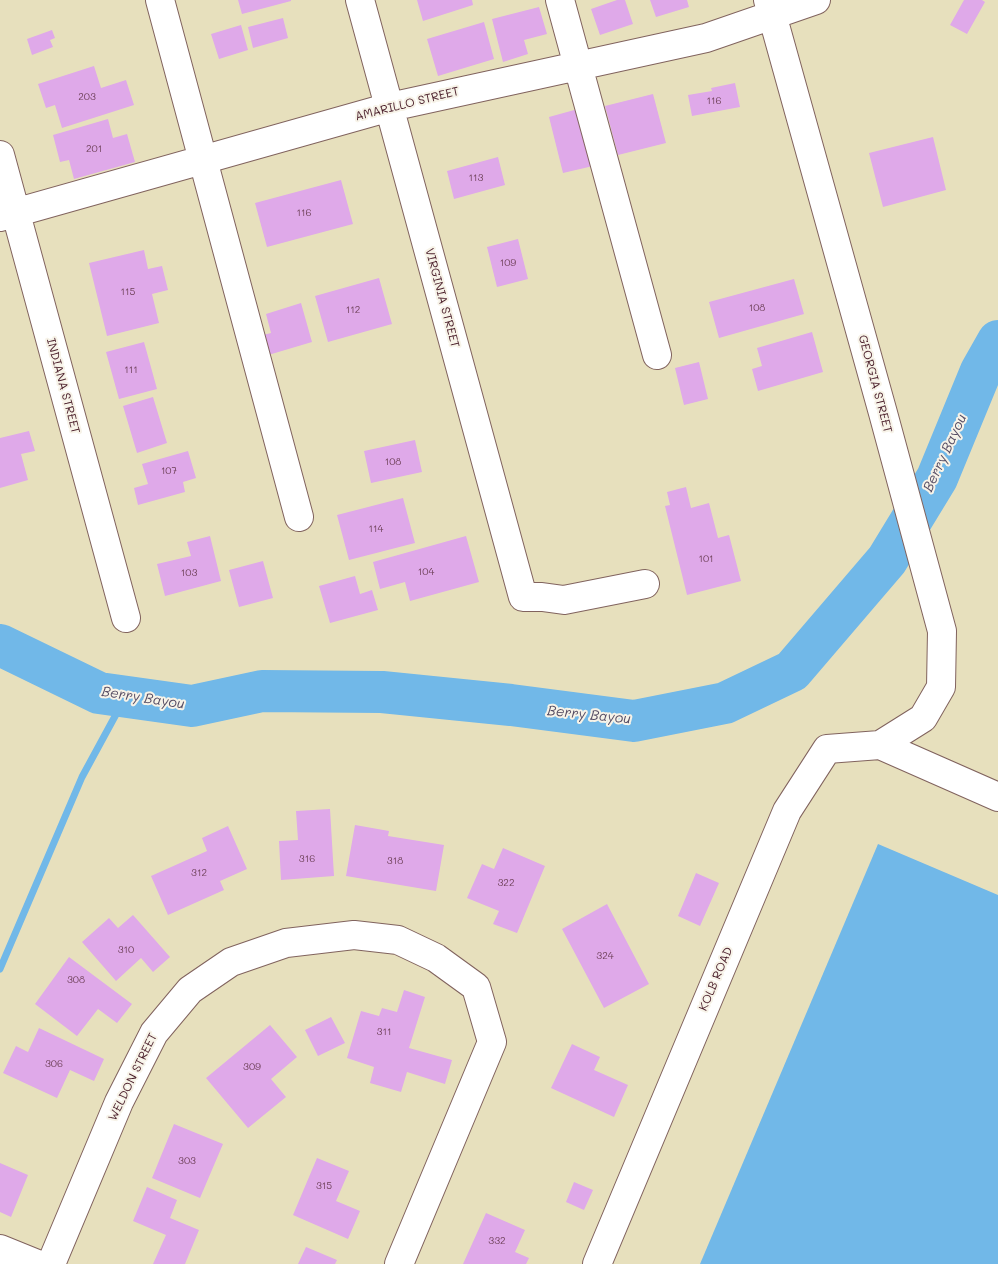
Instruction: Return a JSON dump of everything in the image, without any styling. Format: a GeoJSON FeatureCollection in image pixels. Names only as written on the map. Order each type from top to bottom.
{"type":"FeatureCollection","features":[{"type":"Feature","properties":{"kind":"street"},"geometry":{"type":"LineString","coordinates":[[160,0],[299,517]]}},
{"type":"Feature","properties":{"kind":"street","name":"VIRGINIA STREET"},"geometry":{"type":"LineString","coordinates":[[360,0],[523,597],[564,600],[645,584]]}},
{"type":"Feature","properties":{"kind":"street"},"geometry":{"type":"LineString","coordinates":[[560,0],[657,356]]}},
{"type":"Feature","properties":{"kind":"street","name":"AMARILLO STREET"},"geometry":{"type":"LineString","coordinates":[[8,215],[390,107],[706,38],[770,7],[816,0]]}},
{"type":"Feature","properties":{"kind":"street","name":"GEORGIA STREET"},"geometry":{"type":"LineString","coordinates":[[770,7],[942,631],[941,687],[923,718],[880,745]]}},
{"type":"Feature","properties":{"kind":"street","name":"INDIANA STREET"},"geometry":{"type":"LineString","coordinates":[[0,155],[8,215],[126,618]]}},
{"type":"Feature","properties":{"kind":"street"},"geometry":{"type":"LineString","coordinates":[[880,745],[998,797]]}},
{"type":"Feature","properties":{"kind":"street","name":"KOLB ROAD"},"geometry":{"type":"LineString","coordinates":[[597,1264],[787,811],[827,749],[880,745]]}},
{"type":"Feature","properties":{"kind":"street","name":"WELDON STREET"},"geometry":{"type":"LineString","coordinates":[[51,1264],[123,1093],[154,1033],[190,990],[231,962],[286,943],[354,935],[398,940],[436,958],[476,988],[492,1042],[399,1264]]}},
{"type":"Feature","properties":{"kind":"street"},"geometry":{"type":"LineString","coordinates":[[0,1249],[37,1264]]}},
{"type":"Feature","properties":{"kind":"water"},"geometry":{"type":"Polygon","coordinates":[[[878,844],[998,895],[998,1264],[700,1264],[878,844]]]}},
{"type":"Feature","properties":{"kind":"building"},"geometry":{"type":"Polygon","coordinates":[[[238,0],[291,0],[291,1],[242,14],[238,0]]]}},
{"type":"Feature","properties":{"kind":"building"},"geometry":{"type":"Polygon","coordinates":[[[417,0],[472,0],[473,5],[423,21],[417,0]]]}},
{"type":"Feature","properties":{"kind":"building"},"geometry":{"type":"Polygon","coordinates":[[[617,0],[625,0],[633,24],[600,35],[591,9],[617,0]]]}},
{"type":"Feature","properties":{"kind":"building"},"geometry":{"type":"Polygon","coordinates":[[[650,0],[687,0],[689,7],[656,17],[650,0]]]}},
{"type":"Feature","properties":{"kind":"building"},"geometry":{"type":"Polygon","coordinates":[[[964,0],[982,0],[985,2],[967,34],[950,25],[964,0]]]}},
{"type":"Feature","properties":{"kind":"building"},"geometry":{"type":"Polygon","coordinates":[[[539,7],[547,34],[524,40],[528,54],[503,62],[492,19],[539,7]]]}},
{"type":"Feature","properties":{"kind":"building"},"geometry":{"type":"Polygon","coordinates":[[[283,18],[288,38],[253,48],[248,27],[283,18]]]}},
{"type":"Feature","properties":{"kind":"building"},"geometry":{"type":"Polygon","coordinates":[[[484,22],[494,59],[438,76],[427,39],[484,22]]]}},
{"type":"Feature","properties":{"kind":"building"},"geometry":{"type":"Polygon","coordinates":[[[241,25],[248,50],[219,59],[211,34],[241,25]]]}},
{"type":"Feature","properties":{"kind":"building"},"geometry":{"type":"Polygon","coordinates":[[[52,30],[55,38],[50,40],[53,47],[32,55],[27,39],[52,30]]]}},
{"type":"Feature","properties":{"kind":"building"},"geometry":{"type":"Polygon","coordinates":[[[94,66],[101,88],[126,80],[134,105],[62,128],[55,105],[46,108],[38,84],[94,66]]]}},
{"type":"Feature","properties":{"kind":"building"},"geometry":{"type":"Polygon","coordinates":[[[735,83],[740,107],[692,116],[688,95],[712,91],[711,88],[735,83]]]}},
{"type":"Feature","properties":{"kind":"building"},"geometry":{"type":"Polygon","coordinates":[[[653,94],[666,143],[618,155],[605,106],[653,94]]]}},
{"type":"Feature","properties":{"kind":"building"},"geometry":{"type":"Polygon","coordinates":[[[578,109],[593,166],[563,173],[549,117],[578,109]]]}},
{"type":"Feature","properties":{"kind":"building"},"geometry":{"type":"Polygon","coordinates":[[[108,119],[113,138],[127,134],[135,162],[74,179],[69,160],[60,162],[53,135],[108,119]]]}},
{"type":"Feature","properties":{"kind":"building"},"geometry":{"type":"Polygon","coordinates":[[[933,137],[946,190],[883,207],[869,153],[933,137]]]}},
{"type":"Feature","properties":{"kind":"building"},"geometry":{"type":"Polygon","coordinates":[[[498,157],[505,185],[454,199],[447,171],[498,157]]]}},
{"type":"Feature","properties":{"kind":"building"},"geometry":{"type":"Polygon","coordinates":[[[341,180],[353,224],[267,247],[255,203],[341,180]]]}},
{"type":"Feature","properties":{"kind":"building"},"geometry":{"type":"Polygon","coordinates":[[[518,239],[528,279],[497,287],[487,247],[518,239]]]}},
{"type":"Feature","properties":{"kind":"building"},"geometry":{"type":"Polygon","coordinates":[[[144,250],[148,269],[162,266],[168,290],[152,294],[159,323],[107,336],[89,263],[144,250]]]}},
{"type":"Feature","properties":{"kind":"building"},"geometry":{"type":"Polygon","coordinates":[[[379,278],[392,324],[328,342],[315,296],[379,278]]]}},
{"type":"Feature","properties":{"kind":"building"},"geometry":{"type":"Polygon","coordinates":[[[794,279],[804,314],[719,338],[709,302],[794,279]]]}},
{"type":"Feature","properties":{"kind":"building"},"geometry":{"type":"Polygon","coordinates":[[[301,303],[312,342],[265,356],[259,336],[271,333],[266,314],[301,303]]]}},
{"type":"Feature","properties":{"kind":"building"},"geometry":{"type":"Polygon","coordinates":[[[812,332],[823,372],[758,391],[752,369],[762,366],[757,348],[812,332]]]}},
{"type":"Feature","properties":{"kind":"building"},"geometry":{"type":"Polygon","coordinates":[[[144,342],[157,389],[119,399],[106,352],[144,342]]]}},
{"type":"Feature","properties":{"kind":"building"},"geometry":{"type":"Polygon","coordinates":[[[699,362],[708,399],[684,405],[675,368],[699,362]]]}},
{"type":"Feature","properties":{"kind":"building"},"geometry":{"type":"Polygon","coordinates":[[[153,397],[167,443],[137,453],[123,406],[153,397]]]}},
{"type":"Feature","properties":{"kind":"building"},"geometry":{"type":"Polygon","coordinates":[[[29,431],[35,451],[21,454],[28,480],[0,488],[0,438],[29,431]]]}},
{"type":"Feature","properties":{"kind":"building"},"geometry":{"type":"Polygon","coordinates":[[[415,440],[422,472],[371,483],[364,451],[415,440]]]}},
{"type":"Feature","properties":{"kind":"building"},"geometry":{"type":"Polygon","coordinates":[[[188,451],[196,478],[183,482],[185,492],[138,505],[134,488],[148,484],[142,464],[188,451]]]}},
{"type":"Feature","properties":{"kind":"building"},"geometry":{"type":"Polygon","coordinates":[[[686,487],[691,508],[709,503],[718,538],[729,535],[741,581],[687,595],[665,506],[670,505],[667,492],[686,487]]]}},
{"type":"Feature","properties":{"kind":"building"},"geometry":{"type":"Polygon","coordinates":[[[403,498],[415,543],[349,560],[337,515],[403,498]]]}},
{"type":"Feature","properties":{"kind":"building"},"geometry":{"type":"Polygon","coordinates":[[[210,536],[221,581],[165,596],[157,564],[191,556],[187,542],[210,536]]]}},
{"type":"Feature","properties":{"kind":"building"},"geometry":{"type":"Polygon","coordinates":[[[466,536],[479,582],[410,601],[405,582],[380,589],[373,562],[466,536]]]}},
{"type":"Feature","properties":{"kind":"building"},"geometry":{"type":"Polygon","coordinates":[[[263,561],[273,598],[239,607],[229,570],[263,561]]]}},
{"type":"Feature","properties":{"kind":"building"},"geometry":{"type":"Polygon","coordinates":[[[355,576],[360,594],[372,590],[378,610],[330,623],[319,586],[355,576]]]}},
{"type":"Feature","properties":{"kind":"building"},"geometry":{"type":"Polygon","coordinates":[[[330,809],[334,876],[281,880],[279,841],[298,840],[296,811],[330,809]]]}},
{"type":"Feature","properties":{"kind":"building"},"geometry":{"type":"Polygon","coordinates":[[[355,825],[389,831],[388,836],[444,845],[436,891],[346,876],[355,825]]]}},
{"type":"Feature","properties":{"kind":"building"},"geometry":{"type":"Polygon","coordinates":[[[228,826],[247,869],[220,881],[224,890],[168,915],[151,876],[207,851],[202,838],[228,826]]]}},
{"type":"Feature","properties":{"kind":"building"},"geometry":{"type":"Polygon","coordinates":[[[503,848],[545,866],[517,933],[493,924],[499,911],[467,898],[482,864],[494,869],[503,848]]]}},
{"type":"Feature","properties":{"kind":"building"},"geometry":{"type":"Polygon","coordinates":[[[696,873],[719,883],[700,926],[678,916],[696,873]]]}},
{"type":"Feature","properties":{"kind":"building"},"geometry":{"type":"Polygon","coordinates":[[[607,904],[649,984],[604,1008],[562,929],[607,904]]]}},
{"type":"Feature","properties":{"kind":"building"},"geometry":{"type":"Polygon","coordinates":[[[133,915],[170,957],[153,972],[141,958],[116,981],[82,942],[109,918],[118,928],[133,915]]]}},
{"type":"Feature","properties":{"kind":"building"},"geometry":{"type":"Polygon","coordinates":[[[69,957],[132,1004],[117,1023],[98,1009],[77,1036],[35,1004],[69,957]]]}},
{"type":"Feature","properties":{"kind":"building"},"geometry":{"type":"Polygon","coordinates":[[[404,990],[425,997],[409,1048],[452,1060],[445,1084],[407,1072],[401,1092],[370,1083],[374,1067],[347,1058],[361,1011],[379,1016],[382,1008],[397,1012],[404,990]]]}},
{"type":"Feature","properties":{"kind":"building"},"geometry":{"type":"Polygon","coordinates":[[[331,1017],[345,1043],[318,1056],[305,1030],[331,1017]]]}},
{"type":"Feature","properties":{"kind":"building"},"geometry":{"type":"Polygon","coordinates":[[[270,1025],[297,1057],[271,1079],[286,1097],[248,1128],[206,1078],[270,1025]]]}},
{"type":"Feature","properties":{"kind":"building"},"geometry":{"type":"Polygon","coordinates":[[[39,1028],[104,1059],[94,1081],[70,1070],[57,1098],[3,1073],[16,1046],[28,1052],[39,1028]]]}},
{"type":"Feature","properties":{"kind":"building"},"geometry":{"type":"Polygon","coordinates":[[[572,1044],[600,1057],[594,1070],[628,1085],[614,1117],[551,1088],[572,1044]]]}},
{"type":"Feature","properties":{"kind":"building"},"geometry":{"type":"Polygon","coordinates":[[[174,1124],[223,1144],[200,1198],[152,1178],[174,1124]]]}},
{"type":"Feature","properties":{"kind":"building"},"geometry":{"type":"Polygon","coordinates":[[[317,1158],[349,1171],[336,1201],[360,1211],[348,1239],[293,1215],[317,1158]]]}},
{"type":"Feature","properties":{"kind":"building"},"geometry":{"type":"Polygon","coordinates":[[[0,1163],[28,1175],[11,1217],[0,1212],[0,1163]]]}},
{"type":"Feature","properties":{"kind":"building"},"geometry":{"type":"Polygon","coordinates":[[[574,1182],[593,1190],[584,1210],[566,1202],[574,1182]]]}},
{"type":"Feature","properties":{"kind":"building"},"geometry":{"type":"Polygon","coordinates":[[[147,1187],[177,1200],[170,1218],[199,1230],[185,1264],[153,1264],[166,1235],[133,1221],[147,1187]]]}},
{"type":"Feature","properties":{"kind":"building"},"geometry":{"type":"Polygon","coordinates":[[[486,1213],[525,1230],[515,1252],[529,1258],[526,1264],[463,1264],[486,1213]]]}},
{"type":"Feature","properties":{"kind":"building"},"geometry":{"type":"Polygon","coordinates":[[[306,1247],[337,1260],[335,1264],[298,1264],[306,1247]]]}},
{"type":"Feature","properties":{"kind":"waterway","name":"Berry Bayou"},"geometry":{"type":"LineString","coordinates":[[0,645],[99,693],[192,706],[262,691],[382,692],[511,705],[634,721],[725,703],[792,671],[887,560],[937,478],[981,371],[998,341]]}},
{"type":"Feature","properties":{"kind":"waterway"},"geometry":{"type":"LineString","coordinates":[[0,969],[82,777],[126,696]]}}]}
